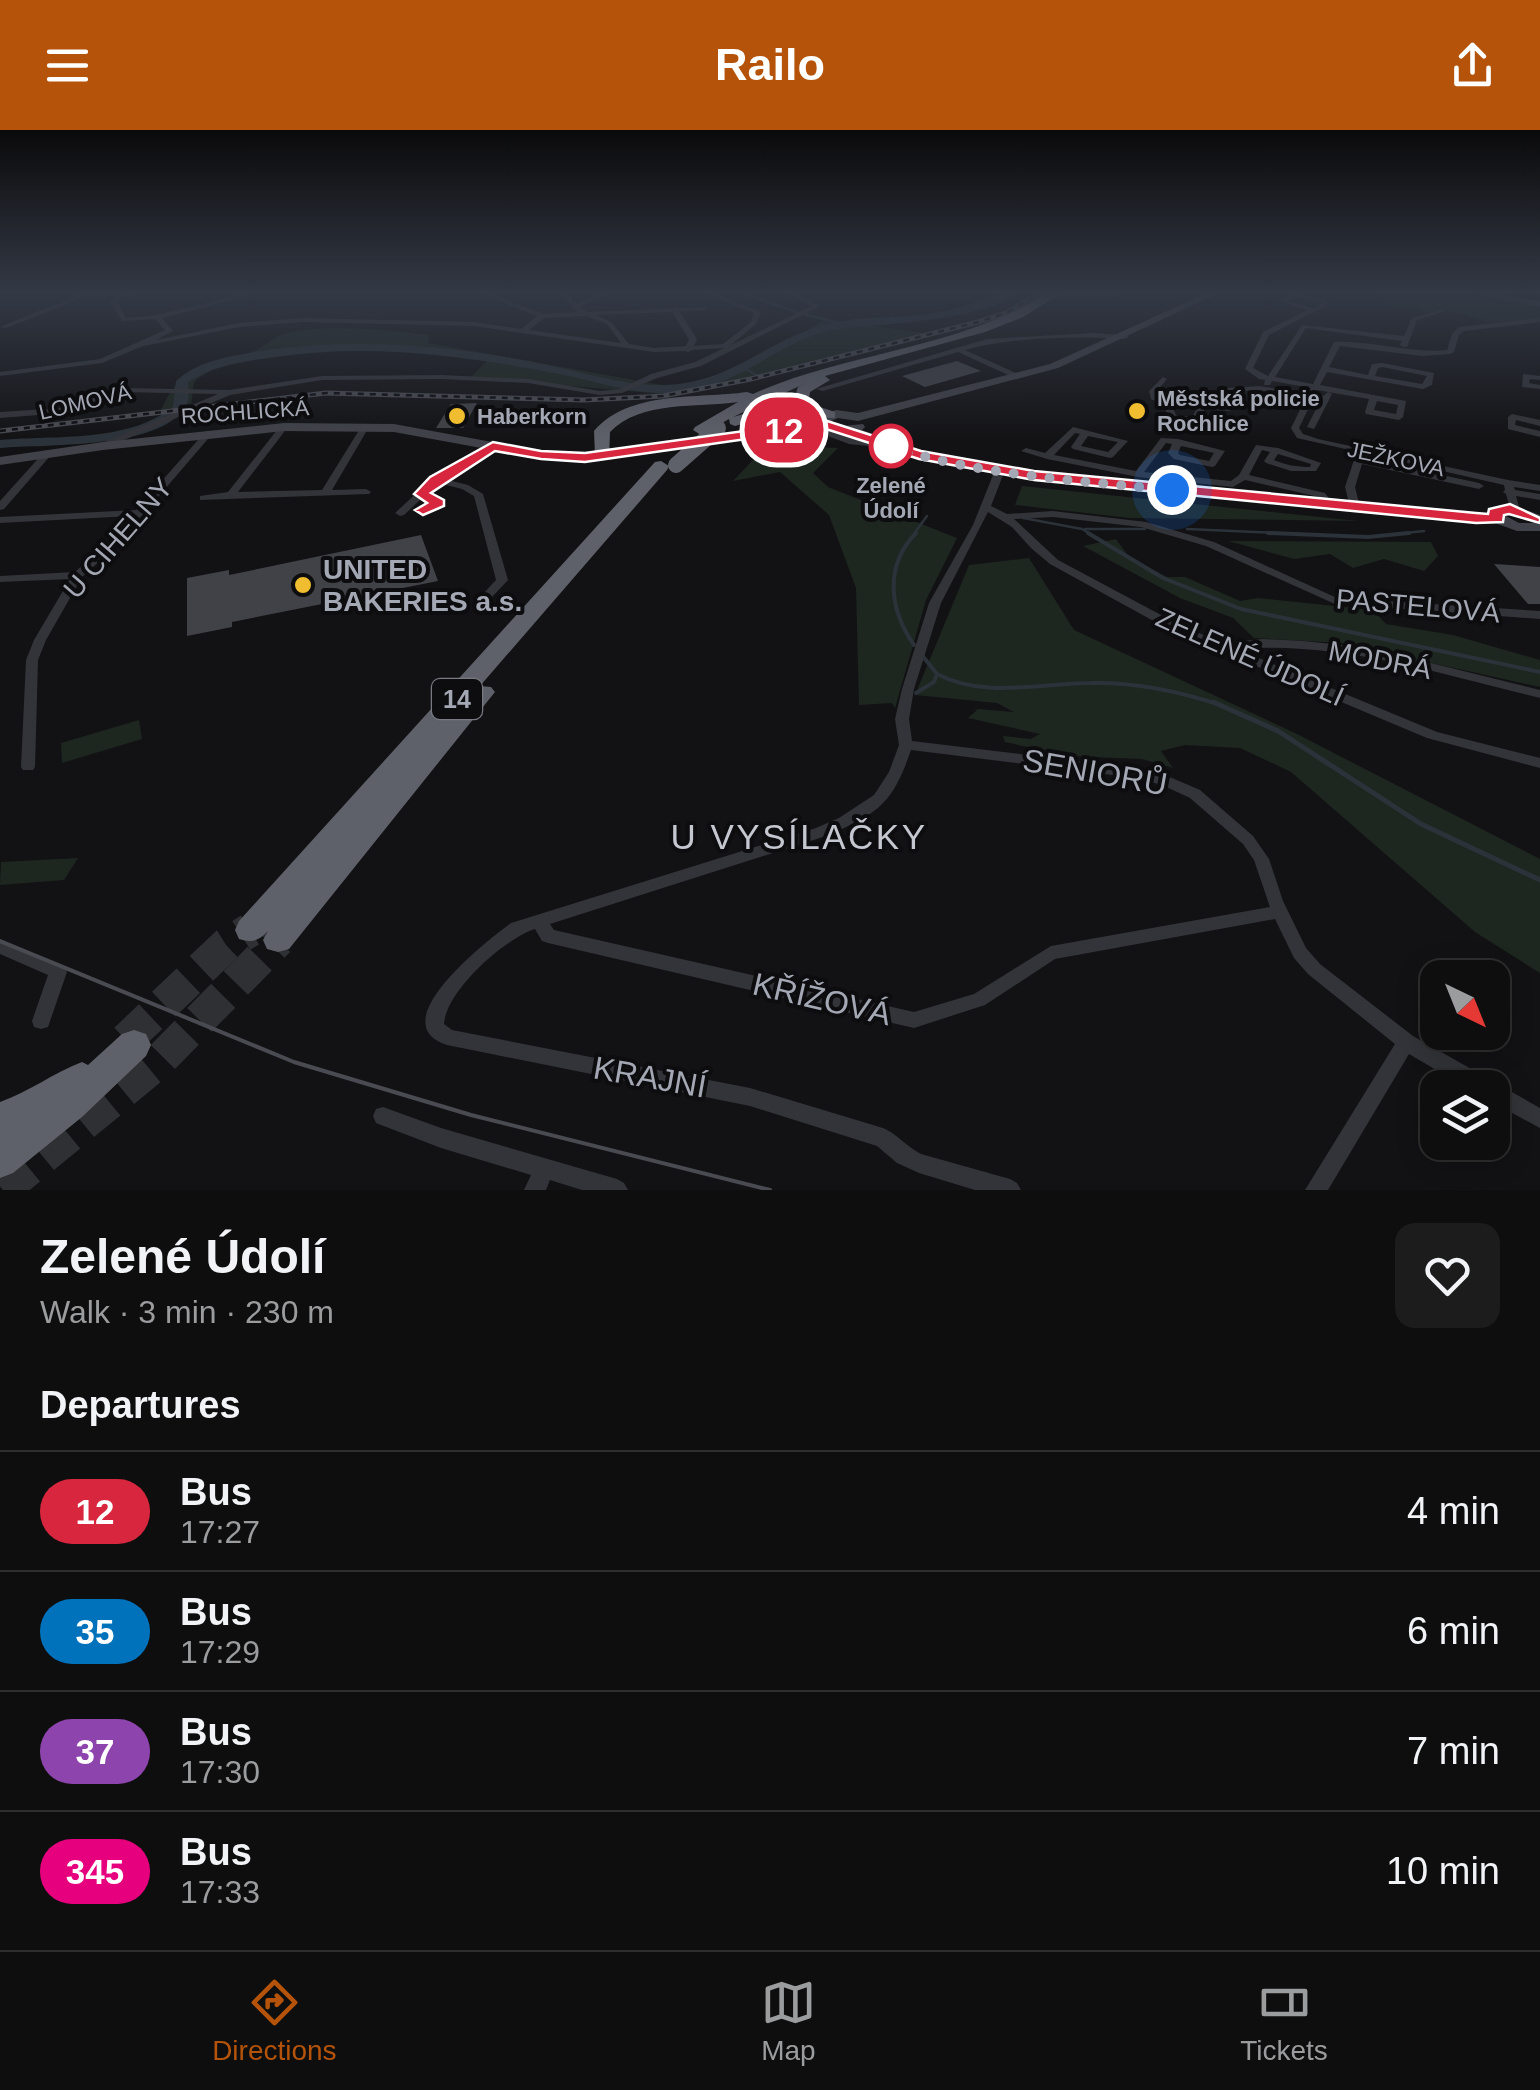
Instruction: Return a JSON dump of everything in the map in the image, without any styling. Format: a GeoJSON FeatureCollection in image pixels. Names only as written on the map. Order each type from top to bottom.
{"type":"FeatureCollection","features":[{"type":"Feature","properties":{"kind":"highway","name":"14"},"geometry":{"type":"LineString","coordinates":[[250,930],[705,428],[760,395],[826,370],[925,343]]}},
{"type":"Feature","properties":{"kind":"highway","name":"14"},"geometry":{"type":"LineString","coordinates":[[705,428],[786,391],[944,343]]}},
{"type":"Feature","properties":{"kind":"highway"},"geometry":{"type":"LineString","coordinates":[[826,421],[804,404],[803,390],[882,360]]}},
{"type":"Feature","properties":{"kind":"highway"},"geometry":{"type":"LineString","coordinates":[[603,456],[605,425],[617,416],[648,408],[729,400],[826,370]]}},
{"type":"Feature","properties":{"kind":"highway"},"geometry":{"type":"LineString","coordinates":[[648,408],[689,413],[705,428],[772,410],[799,410],[826,421]]}},
{"type":"Feature","properties":{"kind":"highway","name":"14"},"geometry":{"type":"LineString","coordinates":[[278,940],[674,458]]}},
{"type":"Feature","properties":{"kind":"highway"},"geometry":{"type":"LineString","coordinates":[[0,1120],[69,1087],[130,1042],[69,1105],[0,1160]]}},
{"type":"Feature","properties":{"kind":"street"},"geometry":{"type":"LineString","coordinates":[[0,374],[87,364],[148,343]]}},
{"type":"Feature","properties":{"kind":"street"},"geometry":{"type":"LineString","coordinates":[[610,343],[688,350],[731,343]]}},
{"type":"Feature","properties":{"kind":"street"},"geometry":{"type":"LineString","coordinates":[[688,350],[691,343]]}},
{"type":"Feature","properties":{"kind":"street"},"geometry":{"type":"LineString","coordinates":[[104,446],[228,393],[359,376],[528,382],[590,392],[624,391],[638,382],[690,368],[734,343]]}},
{"type":"Feature","properties":{"kind":"street"},"geometry":{"type":"LineString","coordinates":[[820,389],[988,343]]}},
{"type":"Feature","properties":{"kind":"street"},"geometry":{"type":"LineString","coordinates":[[856,425],[1017,376],[1106,343]]}},
{"type":"Feature","properties":{"kind":"street"},"geometry":{"type":"LineString","coordinates":[[1261,343],[1248,370],[1313,392]]}},
{"type":"Feature","properties":{"kind":"street"},"geometry":{"type":"LineString","coordinates":[[1259,388],[1272,379],[1293,343]]}},
{"type":"Feature","properties":{"kind":"street"},"geometry":{"type":"LineString","coordinates":[[1402,350],[1405,343]]}},
{"type":"Feature","properties":{"kind":"street","name":"JEŽKOVA"},"geometry":{"type":"LineString","coordinates":[[1453,343],[1450,352],[1436,354],[1336,344],[1296,428],[1300,436],[1510,488]]}},
{"type":"Feature","properties":{"kind":"street"},"geometry":{"type":"LineString","coordinates":[[958,349],[1017,376]]}},
{"type":"Feature","properties":{"kind":"street"},"geometry":{"type":"LineString","coordinates":[[1325,370],[1424,387],[1432,374],[1382,365],[1375,366],[1370,377]]}},
{"type":"Feature","properties":{"kind":"street"},"geometry":{"type":"LineString","coordinates":[[1540,378],[1526,376],[1525,385],[1540,387]]}},
{"type":"Feature","properties":{"kind":"street"},"geometry":{"type":"LineString","coordinates":[[1163,379],[1153,391],[1154,397],[1168,405],[1175,418],[1194,420],[1204,404],[1216,402],[1227,409],[1238,390],[1259,388],[1374,398]]}},
{"type":"Feature","properties":{"kind":"street","name":"LOMOVÁ"},"geometry":{"type":"LineString","coordinates":[[0,415],[63,410],[120,390],[228,393]]}},
{"type":"Feature","properties":{"kind":"street","name":"JEŽKOVA"},"geometry":{"type":"LineString","coordinates":[[1311,427],[1328,395],[1313,392]]}},
{"type":"Feature","properties":{"kind":"street"},"geometry":{"type":"LineString","coordinates":[[1540,422],[1512,418],[1510,427],[1540,434]]}},
{"type":"Feature","properties":{"kind":"street"},"geometry":{"type":"LineString","coordinates":[[826,421],[828,433],[838,437],[1000,470],[1538,524]]}},
{"type":"Feature","properties":{"kind":"street","name":"ROCHLICKÁ"},"geometry":{"type":"LineString","coordinates":[[0,461],[209,433],[284,428],[413,430],[554,456],[603,456],[826,421],[856,425]]}},
{"type":"Feature","properties":{"kind":"street"},"geometry":{"type":"LineString","coordinates":[[856,425],[880,444]]}},
{"type":"Feature","properties":{"kind":"street"},"geometry":{"type":"LineString","coordinates":[[856,425],[902,448],[944,460]]}},
{"type":"Feature","properties":{"kind":"street"},"geometry":{"type":"LineString","coordinates":[[325,493],[365,427]]}},
{"type":"Feature","properties":{"kind":"street"},"geometry":{"type":"LineString","coordinates":[[231,495],[284,428]]}},
{"type":"Feature","properties":{"kind":"street"},"geometry":{"type":"LineString","coordinates":[[1047,456],[1074,430],[1086,432]]}},
{"type":"Feature","properties":{"kind":"street","name":"U CIHELNY"},"geometry":{"type":"LineString","coordinates":[[28,767],[32,660],[78,576],[112,544],[209,433]]}},
{"type":"Feature","properties":{"kind":"street"},"geometry":{"type":"LineString","coordinates":[[1138,474],[1164,440],[1178,442]]}},
{"type":"Feature","properties":{"kind":"street"},"geometry":{"type":"LineString","coordinates":[[400,513],[436,480],[493,446]]}},
{"type":"Feature","properties":{"kind":"street"},"geometry":{"type":"LineString","coordinates":[[1026,452],[1138,474],[1233,484],[1244,477],[1260,447],[1274,450]]}},
{"type":"Feature","properties":{"kind":"street"},"geometry":{"type":"LineString","coordinates":[[0,507],[48,453]]}},
{"type":"Feature","properties":{"kind":"street"},"geometry":{"type":"LineString","coordinates":[[1355,507],[1350,488],[1358,460],[1510,488],[1540,498]]}},
{"type":"Feature","properties":{"kind":"street"},"geometry":{"type":"LineString","coordinates":[[538,920],[790,843],[844,822],[886,791],[906,744],[902,719],[908,689],[935,604],[1000,470]]}},
{"type":"Feature","properties":{"kind":"street"},"geometry":{"type":"LineString","coordinates":[[1244,477],[1322,495],[1330,505]]}},
{"type":"Feature","properties":{"kind":"street"},"geometry":{"type":"LineString","coordinates":[[436,480],[465,487],[480,497],[502,580],[488,595]]}},
{"type":"Feature","properties":{"kind":"street"},"geometry":{"type":"LineString","coordinates":[[1510,488],[1540,488]]}},
{"type":"Feature","properties":{"kind":"street"},"geometry":{"type":"LineString","coordinates":[[1510,488],[1515,510]]}},
{"type":"Feature","properties":{"kind":"street"},"geometry":{"type":"LineString","coordinates":[[203,498],[366,492]]}},
{"type":"Feature","properties":{"kind":"street"},"geometry":{"type":"LineString","coordinates":[[984,508],[1011,516]]}},
{"type":"Feature","properties":{"kind":"street"},"geometry":{"type":"LineString","coordinates":[[1498,519],[1497,510],[1515,510],[1538,524]]}},
{"type":"Feature","properties":{"kind":"street"},"geometry":{"type":"LineString","coordinates":[[0,520],[136,512]]}},
{"type":"Feature","properties":{"kind":"street","name":"PASTELOVÁ"},"geometry":{"type":"LineString","coordinates":[[1011,516],[1053,514],[1142,524],[1210,544],[1335,601],[1540,615]]}},
{"type":"Feature","properties":{"kind":"street","name":"ZELENÉ ÚDOLÍ"},"geometry":{"type":"LineString","coordinates":[[1011,516],[1036,550],[1054,562],[1219,646],[1432,735],[1540,763]]}},
{"type":"Feature","properties":{"kind":"street"},"geometry":{"type":"LineString","coordinates":[[0,579],[78,576]]}},
{"type":"Feature","properties":{"kind":"street","name":"MODRÁ"},"geometry":{"type":"LineString","coordinates":[[1219,646],[1247,643],[1345,650],[1540,694]]}},
{"type":"Feature","properties":{"kind":"street","name":"SENIORŮ"},"geometry":{"type":"LineString","coordinates":[[906,744],[1150,775],[1180,786],[1219,812],[1261,859],[1280,912],[1300,952],[1314,969],[1406,1042],[1455,1070]]}},
{"type":"Feature","properties":{"kind":"street","name":"KŘÍŽOVÁ"},"geometry":{"type":"LineString","coordinates":[[538,920],[548,936],[914,1020],[979,1000],[1050,954],[1280,912]]}},
{"type":"Feature","properties":{"kind":"street","name":"KRAJNÍ"},"geometry":{"type":"LineString","coordinates":[[538,920],[502,938],[449,992],[433,1019],[439,1033],[750,1097],[883,1138],[919,1163],[1010,1190]]}},
{"type":"Feature","properties":{"kind":"street"},"geometry":{"type":"LineString","coordinates":[[0,946],[58,972],[41,1020]]}},
{"type":"Feature","properties":{"kind":"street"},"geometry":{"type":"LineString","coordinates":[[1316,1190],[1406,1042]]}},
{"type":"Feature","properties":{"kind":"street","name":"SENIORŮ"},"geometry":{"type":"LineString","coordinates":[[1510,1101],[1540,1119]]}},
{"type":"Feature","properties":{"kind":"street"},"geometry":{"type":"LineString","coordinates":[[382,1116],[617,1190]]}},
{"type":"Feature","properties":{"kind":"street"},"geometry":{"type":"LineString","coordinates":[[535,1190],[544,1169]]}},
{"type":"Feature","properties":{"kind":"shaded area"},"geometry":{"type":"Polygon","coordinates":[[[266,343],[431,343],[673,387],[721,380],[784,343],[883,343],[749,378],[661,394],[471,377],[487,361],[457,355],[379,348],[293,350],[219,367],[194,382],[191,406],[161,410],[189,374],[266,343]]]}},
{"type":"Feature","properties":{"kind":"shaded area"},"geometry":{"type":"Polygon","coordinates":[[[767,445],[838,448],[813,473],[828,487],[957,538],[926,600],[895,708],[892,703],[859,705],[856,588],[829,515],[780,472],[733,481],[767,445]]]}},
{"type":"Feature","properties":{"kind":"shaded area"},"geometry":{"type":"Polygon","coordinates":[[[1022,486],[1358,521],[1130,518],[1015,505],[1022,486]]]}},
{"type":"Feature","properties":{"kind":"shaded area"},"geometry":{"type":"Polygon","coordinates":[[[1116,539],[1129,557],[1167,577],[1185,577],[1240,601],[1258,598],[1373,610],[1386,624],[1453,635],[1540,660],[1540,687],[1342,643],[1254,638],[1233,618],[1180,598],[1083,546],[1116,539]]]}},
{"type":"Feature","properties":{"kind":"shaded area"},"geometry":{"type":"Polygon","coordinates":[[[1228,541],[1431,542],[1438,556],[1424,571],[1384,559],[1353,568],[1330,554],[1294,559],[1228,541]]]}},
{"type":"Feature","properties":{"kind":"shaded area"},"geometry":{"type":"Polygon","coordinates":[[[1029,558],[1074,630],[1297,734],[1540,859],[1540,973],[1475,932],[1291,772],[1240,748],[1185,745],[1161,751],[1173,768],[1142,759],[1069,756],[1005,742],[1003,736],[1031,739],[1040,734],[968,718],[978,709],[1014,712],[997,703],[915,695],[969,565],[1029,558]]]}},
{"type":"Feature","properties":{"kind":"shaded area"},"geometry":{"type":"Polygon","coordinates":[[[139,720],[142,739],[62,763],[61,743],[139,720]]]}},
{"type":"Feature","properties":{"kind":"shaded area"},"geometry":{"type":"Polygon","coordinates":[[[78,858],[64,880],[0,885],[1,862],[78,858]]]}},
{"type":"Feature","properties":{"kind":"building"},"geometry":{"type":"Polygon","coordinates":[[[957,361],[981,371],[925,387],[902,376],[957,361]]]}},
{"type":"Feature","properties":{"kind":"building","name":"Haberkorn"},"geometry":{"type":"Polygon","coordinates":[[[477,403],[463,428],[436,428],[451,404],[477,403]]]}},
{"type":"Feature","properties":{"kind":"building","name":"UNITED BAKERIES a.s."},"geometry":{"type":"Polygon","coordinates":[[[421,535],[438,581],[232,622],[232,627],[187,636],[187,578],[229,570],[229,575],[421,535]]]}},
{"type":"Feature","properties":{"kind":"building"},"geometry":{"type":"Polygon","coordinates":[[[1494,564],[1540,567],[1540,604],[1528,604],[1494,564]]]}},
{"type":"Feature","properties":{"kind":"waterway"},"geometry":{"type":"LineString","coordinates":[[0,444],[141,429],[176,411],[182,381],[200,370],[311,348],[361,346],[459,353],[654,389],[707,384],[788,343]]}},
{"type":"Feature","properties":{"kind":"waterway"},"geometry":{"type":"LineString","coordinates":[[746,369],[760,377]]}},
{"type":"Feature","properties":{"kind":"waterway"},"geometry":{"type":"LineString","coordinates":[[913,535],[927,516]]}},
{"type":"Feature","properties":{"kind":"waterway"},"geometry":{"type":"LineString","coordinates":[[1023,518],[1082,529],[1092,535]]}},
{"type":"Feature","properties":{"kind":"waterway"},"geometry":{"type":"LineString","coordinates":[[1085,529],[1145,529]]}},
{"type":"Feature","properties":{"kind":"waterway"},"geometry":{"type":"LineString","coordinates":[[1187,529],[1324,535]]}},
{"type":"Feature","properties":{"kind":"waterway"},"geometry":{"type":"LineString","coordinates":[[1386,535],[1424,531]]}},
{"type":"Feature","properties":{"kind":"waterway"},"geometry":{"type":"LineString","coordinates":[[914,645],[899,617],[894,588],[899,559],[916,533]]}},
{"type":"Feature","properties":{"kind":"waterway"},"geometry":{"type":"LineString","coordinates":[[1088,533],[1163,578],[1241,609],[1540,672]]}},
{"type":"Feature","properties":{"kind":"waterway"},"geometry":{"type":"LineString","coordinates":[[1268,533],[1368,537],[1409,533]]}},
{"type":"Feature","properties":{"kind":"waterway"},"geometry":{"type":"LineString","coordinates":[[921,654],[937,674]]}},
{"type":"Feature","properties":{"kind":"waterway"},"geometry":{"type":"LineString","coordinates":[[916,693],[934,682],[937,674]]}},
{"type":"Feature","properties":{"kind":"waterway"},"geometry":{"type":"LineString","coordinates":[[937,674],[955,682],[993,688],[1123,684],[1218,704]]}},
{"type":"Feature","properties":{"kind":"waterway"},"geometry":{"type":"LineString","coordinates":[[1213,702],[1218,704]]}},
{"type":"Feature","properties":{"kind":"waterway"},"geometry":{"type":"LineString","coordinates":[[1218,704],[1278,731],[1421,824],[1540,880]]}},
{"type":"Feature","properties":{"kind":"tunnel"},"geometry":{"type":"LineString","coordinates":[[126,1040],[226,945],[250,930]]}},
{"type":"Feature","properties":{"kind":"tunnel"},"geometry":{"type":"LineString","coordinates":[[3,1190],[156,1064],[278,940]]}},
{"type":"Feature","properties":{"kind":"tram line"},"geometry":{"type":"LineString","coordinates":[[0,941],[294,1062],[471,1115],[770,1190]]}},
{"type":"Feature","properties":{"kind":"railway"},"geometry":{"type":"LineString","coordinates":[[0,431],[326,393],[584,400],[663,396],[751,379],[893,343]]}},
{"type":"Feature","properties":{"kind":"bus line","name":"12"},"geometry":{"type":"LineString","coordinates":[[423,510],[439,503],[421,494],[436,480],[493,446],[541,455],[585,457],[824,424],[919,455],[1034,475],[1476,518],[1498,519],[1495,512],[1510,509],[1540,518]]}},
{"type":"Feature","properties":{"kind":"place","name":"Městská policie Rochlice"},"geometry":{"type":"Point","coordinates":[1137,411]}},
{"type":"Feature","properties":{"kind":"place","name":"Haberkorn"},"geometry":{"type":"Point","coordinates":[457,416]}},
{"type":"Feature","properties":{"kind":"place","name":"Zelené Údolí"},"geometry":{"type":"Point","coordinates":[891,446]}},
{"type":"Feature","properties":{"kind":"place","name":"UNITED BAKERIES a.s."},"geometry":{"type":"Point","coordinates":[303,585]}},
{"type":"Feature","properties":{"kind":"district","name":"U VYSÍLAČKY"},"geometry":{"type":"Point","coordinates":[799,836]}},
{"type":"Feature","properties":{"kind":"route"},"geometry":{"type":"LineString","coordinates":[[891,446],[888,445],[919,455],[1034,475],[1172,490]]}}]}
